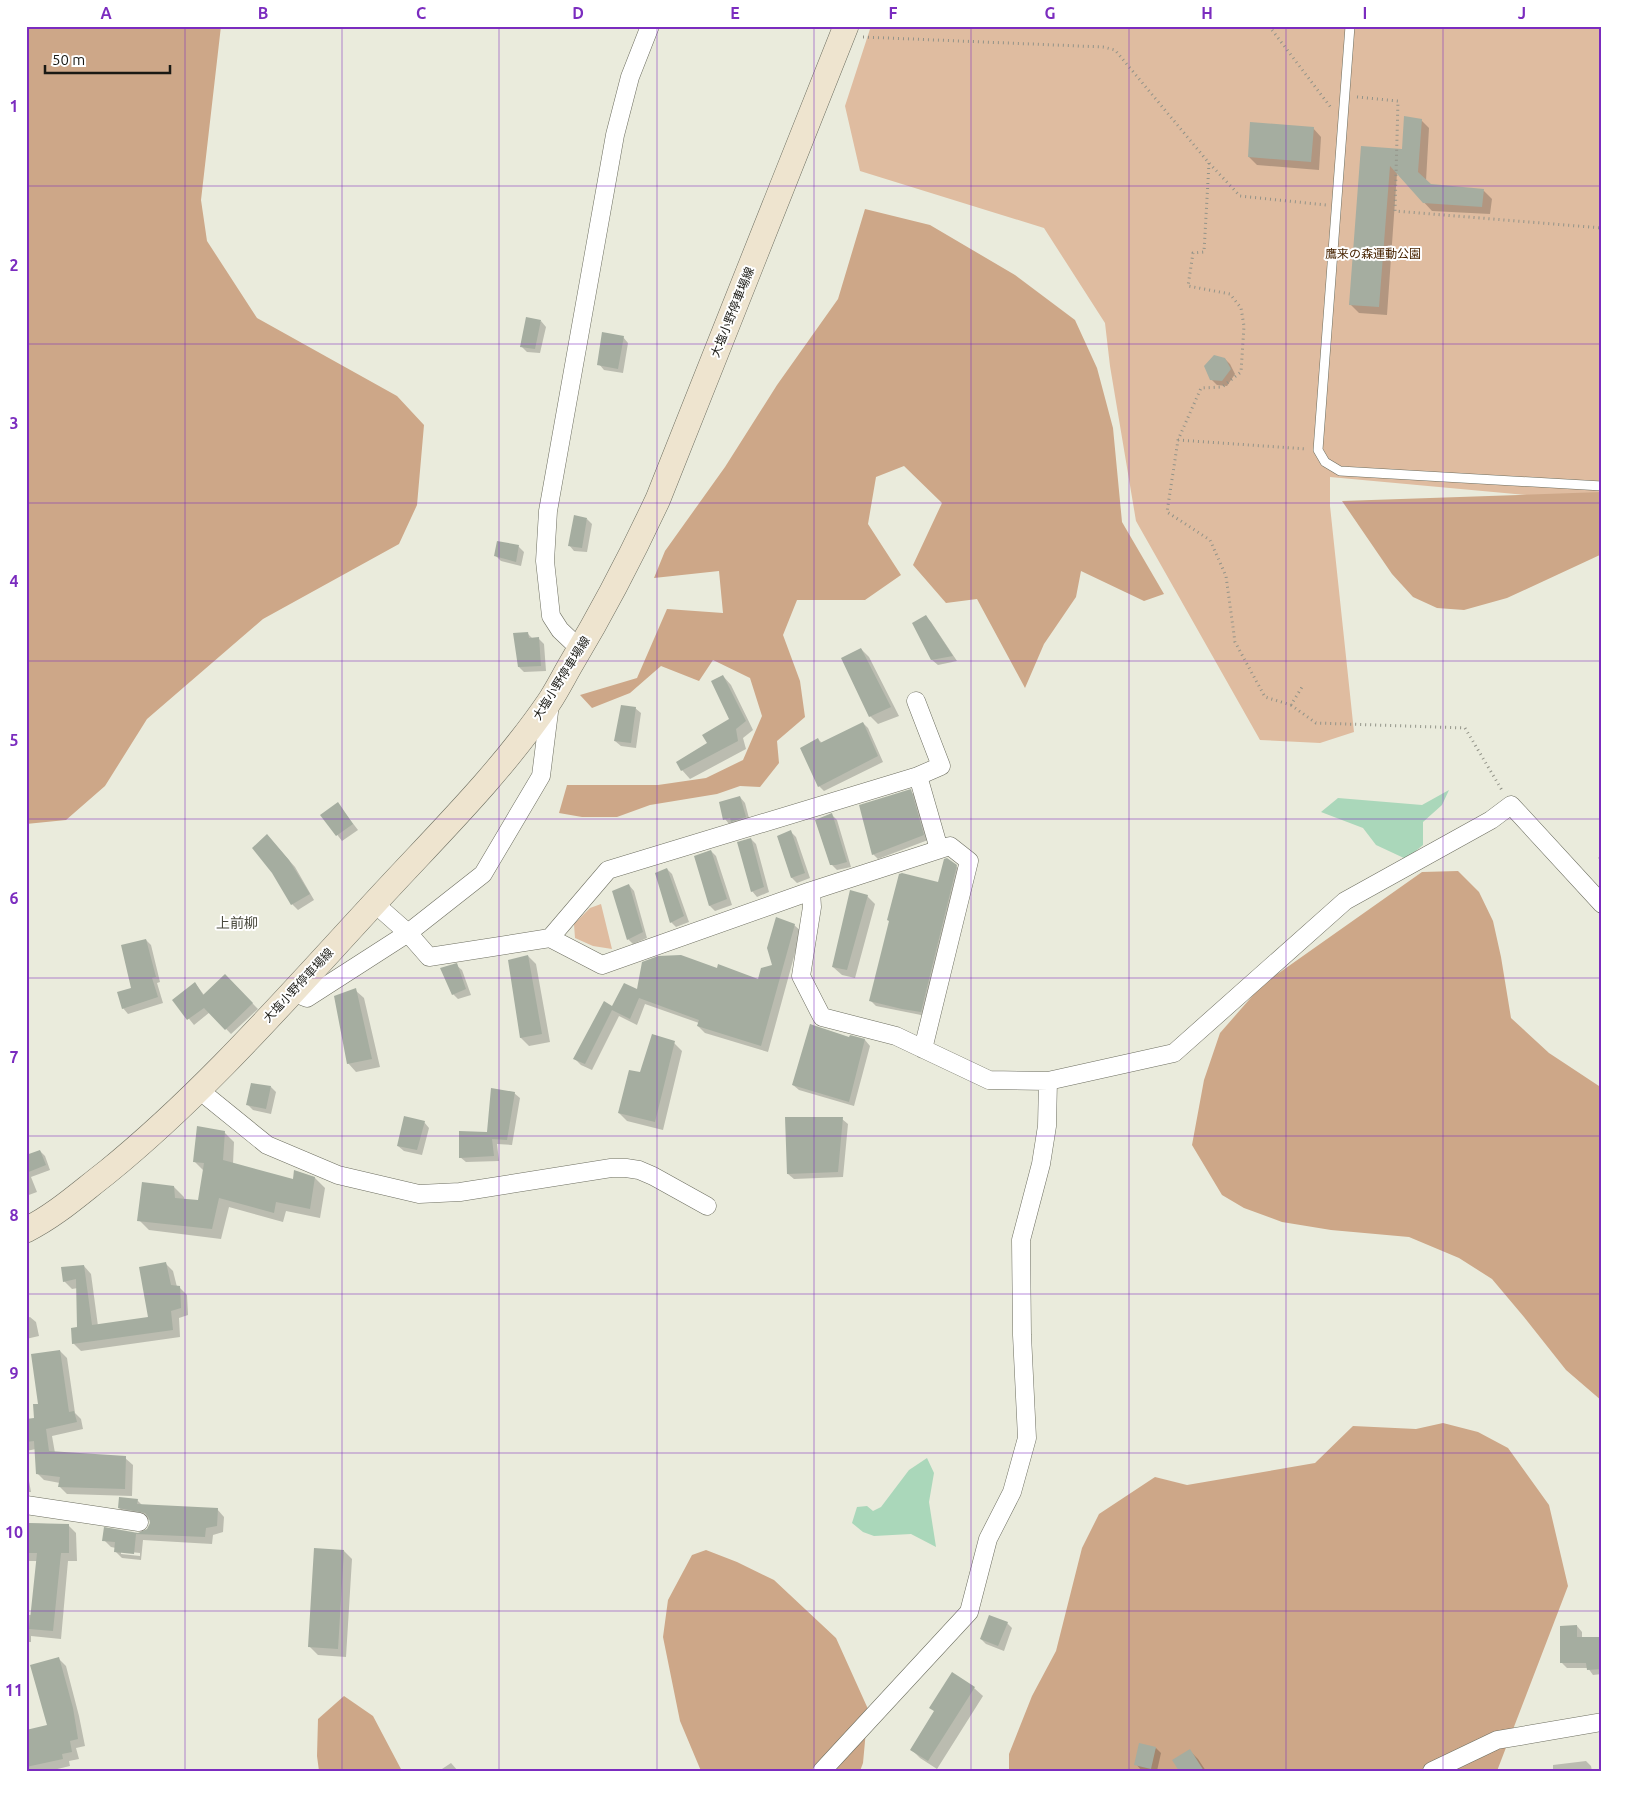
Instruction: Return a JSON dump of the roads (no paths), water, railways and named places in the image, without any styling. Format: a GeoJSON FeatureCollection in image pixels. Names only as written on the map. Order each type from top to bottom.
{"type":"FeatureCollection","features":[{"type":"Feature","properties":{"kind":"main road","name":"大塩小野停車場線"},"geometry":{"type":"LineString","coordinates":[[26,1230],[39,1224],[62,1208],[137,1148],[200,1088],[470,802],[550,701],[600,617],[658,499],[851,31]]}},
{"type":"Feature","properties":{"kind":"street"},"geometry":{"type":"LineString","coordinates":[[580,649],[560,630],[551,616],[545,561],[548,511],[615,135],[630,77],[650,26]]}},
{"type":"Feature","properties":{"kind":"street"},"geometry":{"type":"LineString","coordinates":[[292,992],[308,998],[408,933],[483,874],[541,776],[550,701]]}},
{"type":"Feature","properties":{"kind":"street"},"geometry":{"type":"LineString","coordinates":[[550,938],[608,870],[918,776],[940,766],[916,701]]}},
{"type":"Feature","properties":{"kind":"street"},"geometry":{"type":"LineString","coordinates":[[918,776],[940,849]]}},
{"type":"Feature","properties":{"kind":"street"},"geometry":{"type":"LineString","coordinates":[[812,891],[812,907],[801,976],[822,1017],[896,1036],[989,1080],[1048,1081],[1174,1053],[1345,900],[1491,820],[1511,805],[1602,904]]}},
{"type":"Feature","properties":{"kind":"street"},"geometry":{"type":"LineString","coordinates":[[374,903],[408,933],[429,958],[550,938],[602,964],[812,891],[950,846],[969,861],[924,1049]]}},
{"type":"Feature","properties":{"kind":"street"},"geometry":{"type":"LineString","coordinates":[[822,1771],[969,1612],[988,1540],[1012,1492],[1027,1438],[1020,1240],[1040,1164],[1047,1126],[1048,1081]]}},
{"type":"Feature","properties":{"kind":"street"},"geometry":{"type":"LineString","coordinates":[[200,1088],[209,1098],[267,1145],[338,1175],[419,1194],[460,1192],[610,1168],[626,1168],[639,1170],[653,1176],[707,1206]]}},
{"type":"Feature","properties":{"kind":"street"},"geometry":{"type":"LineString","coordinates":[[26,1505],[139,1522]]}},
{"type":"Feature","properties":{"kind":"street"},"geometry":{"type":"LineString","coordinates":[[1432,1771],[1497,1740],[1602,1722]]}},
{"type":"Feature","properties":{"kind":"lane"},"geometry":{"type":"LineString","coordinates":[[1350,26],[1318,450],[1325,462],[1340,471],[1602,486]]}},
{"type":"Feature","properties":{"kind":"district","name":"上前柳"},"geometry":{"type":"Point","coordinates":[237,923]}},
{"type":"Feature","properties":{"kind":"park label","name":"鷹来の森運動公園"},"geometry":{"type":"Point","coordinates":[1373,253]}}]}
